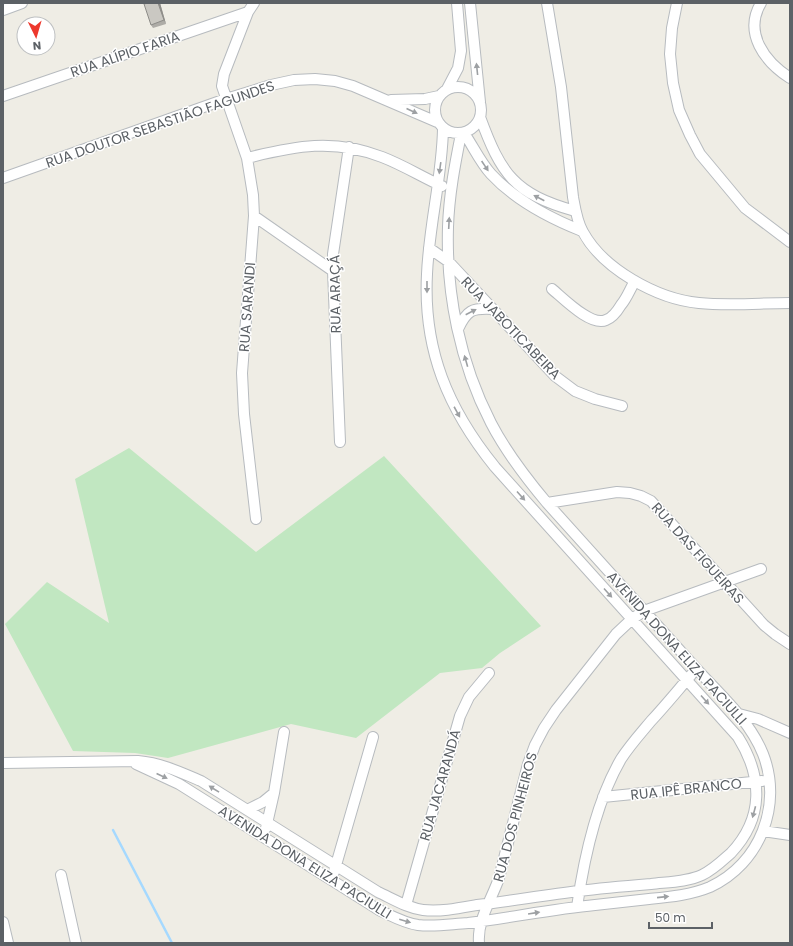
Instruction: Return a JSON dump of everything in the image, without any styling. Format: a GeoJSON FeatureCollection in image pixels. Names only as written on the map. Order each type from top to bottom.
{"type":"FeatureCollection","features":[{"type":"Feature","properties":{"kind":"street"},"geometry":{"type":"LineString","coordinates":[[3,10],[22,3]]}},
{"type":"Feature","properties":{"kind":"street","name":"RUA SARANDI"},"geometry":{"type":"LineString","coordinates":[[254,3],[248,12],[222,80],[223,91],[247,158],[253,195],[254,216],[242,372],[244,414],[256,519]]}},
{"type":"Feature","properties":{"kind":"street"},"geometry":{"type":"LineString","coordinates":[[457,3],[461,51],[458,68],[447,89],[439,96],[434,109],[434,114],[440,126],[452,133],[462,133],[471,129],[477,124],[480,112],[470,3]]}},
{"type":"Feature","properties":{"kind":"street"},"geometry":{"type":"LineString","coordinates":[[547,3],[561,87],[575,211],[582,231],[591,245],[602,256],[635,281],[655,292],[679,299],[698,303],[790,303]]}},
{"type":"Feature","properties":{"kind":"street"},"geometry":{"type":"LineString","coordinates":[[677,3],[672,28],[670,54],[671,68],[679,110],[690,135],[700,154],[745,208],[790,242]]}},
{"type":"Feature","properties":{"kind":"street"},"geometry":{"type":"LineString","coordinates":[[761,3],[755,22],[755,36],[760,48],[768,60],[790,78]]}},
{"type":"Feature","properties":{"kind":"street","name":"RUA ALÍPIO FARIA"},"geometry":{"type":"LineString","coordinates":[[3,96],[248,12]]}},
{"type":"Feature","properties":{"kind":"street","name":"RUA DOUTOR SEBASTIÃO FAGUNDES"},"geometry":{"type":"LineString","coordinates":[[3,178],[226,99],[271,85],[294,80],[315,79],[335,81],[353,86],[387,100],[440,126]]}},
{"type":"Feature","properties":{"kind":"street"},"geometry":{"type":"LineString","coordinates":[[447,89],[458,87],[469,90],[477,97],[480,112],[498,160],[509,176],[522,188],[538,198],[554,205],[575,211]]}},
{"type":"Feature","properties":{"kind":"street","name":"RUA DOUTOR SEBASTIÃO FAGUNDES"},"geometry":{"type":"LineString","coordinates":[[387,100],[439,96]]}},
{"type":"Feature","properties":{"kind":"street","name":"AVENIDA DONA ELIZA PACIULLI"},"geometry":{"type":"LineString","coordinates":[[3,763],[126,761],[148,762],[171,768],[201,782],[268,822],[378,892],[406,905],[424,910],[489,904],[579,891],[669,882],[701,875],[712,869],[724,859],[744,836],[755,811],[757,798],[756,781],[750,757],[738,737],[495,467],[479,448],[446,392],[431,340],[427,291],[429,248],[437,184],[440,126]]}},
{"type":"Feature","properties":{"kind":"street"},"geometry":{"type":"LineString","coordinates":[[462,133],[490,173],[501,185],[538,210],[582,231]]}},
{"type":"Feature","properties":{"kind":"street","name":"AVENIDA DONA ELIZA PACIULLI"},"geometry":{"type":"LineString","coordinates":[[126,761],[179,784],[379,910],[402,921],[418,925],[439,926],[481,921],[577,907],[674,896],[693,892],[723,880],[737,868],[751,852],[763,831],[769,810],[770,780],[768,768],[758,744],[739,714],[547,503],[516,464],[492,424],[470,375],[458,329],[448,262],[448,226],[451,191],[462,133]]}},
{"type":"Feature","properties":{"kind":"street"},"geometry":{"type":"LineString","coordinates":[[247,158],[285,149],[307,146],[327,145],[349,147],[367,151],[383,157],[451,191]]}},
{"type":"Feature","properties":{"kind":"street","name":"RUA ARAÇÁ"},"geometry":{"type":"LineString","coordinates":[[340,442],[333,271],[335,240],[349,147]]}},
{"type":"Feature","properties":{"kind":"street"},"geometry":{"type":"LineString","coordinates":[[254,216],[333,271]]}},
{"type":"Feature","properties":{"kind":"street","name":"RUA JABOTICABEIRA"},"geometry":{"type":"LineString","coordinates":[[429,248],[448,262],[555,376],[575,390],[622,406]]}},
{"type":"Feature","properties":{"kind":"street"},"geometry":{"type":"LineString","coordinates":[[552,289],[588,318],[601,322],[607,320],[622,305],[635,281]]}},
{"type":"Feature","properties":{"kind":"street"},"geometry":{"type":"LineString","coordinates":[[458,329],[465,315],[469,312],[480,309],[492,309]]}},
{"type":"Feature","properties":{"kind":"street","name":"RUA DAS FIGUEIRAS"},"geometry":{"type":"LineString","coordinates":[[547,503],[617,492],[630,493],[651,501],[660,509],[764,625],[790,644]]}},
{"type":"Feature","properties":{"kind":"street","name":"RUA DOS PINHEIROS"},"geometry":{"type":"LineString","coordinates":[[479,943],[481,921],[499,878],[528,764],[538,739],[556,710],[616,634],[632,619],[644,611],[761,569]]}},
{"type":"Feature","properties":{"kind":"street"},"geometry":{"type":"LineString","coordinates":[[577,907],[579,891],[590,843],[603,797],[622,759],[630,747],[697,669]]}},
{"type":"Feature","properties":{"kind":"street","name":"RUA JACARANDÁ"},"geometry":{"type":"LineString","coordinates":[[406,905],[460,716],[469,697],[489,673]]}},
{"type":"Feature","properties":{"kind":"street"},"geometry":{"type":"LineString","coordinates":[[739,714],[790,733]]}},
{"type":"Feature","properties":{"kind":"street"},"geometry":{"type":"LineString","coordinates":[[263,836],[268,822],[274,794],[284,732]]}},
{"type":"Feature","properties":{"kind":"street"},"geometry":{"type":"LineString","coordinates":[[331,880],[373,737]]}},
{"type":"Feature","properties":{"kind":"street","name":"RUA IPÊ BRANCO"},"geometry":{"type":"LineString","coordinates":[[603,797],[770,780]]}},
{"type":"Feature","properties":{"kind":"street"},"geometry":{"type":"LineString","coordinates":[[247,810],[263,802],[274,794]]}},
{"type":"Feature","properties":{"kind":"street"},"geometry":{"type":"LineString","coordinates":[[763,831],[790,835]]}},
{"type":"Feature","properties":{"kind":"street"},"geometry":{"type":"LineString","coordinates":[[61,875],[76,943]]}},
{"type":"Feature","properties":{"kind":"street"},"geometry":{"type":"LineString","coordinates":[[3,922],[8,943]]}},
{"type":"Feature","properties":{"kind":"green space"},"geometry":{"type":"Polygon","coordinates":[[[129,448],[256,552],[384,456],[541,626],[500,653],[482,668],[440,673],[356,738],[291,724],[168,758],[135,753],[73,751],[5,624],[47,582],[109,623],[75,479],[129,448]]]}},
{"type":"Feature","properties":{"kind":"building"},"geometry":{"type":"Polygon","coordinates":[[[158,3],[164,20],[151,25],[144,4],[158,3]]]}},
{"type":"Feature","properties":{"kind":"waterway"},"geometry":{"type":"LineString","coordinates":[[113,830],[172,943]]}}]}
